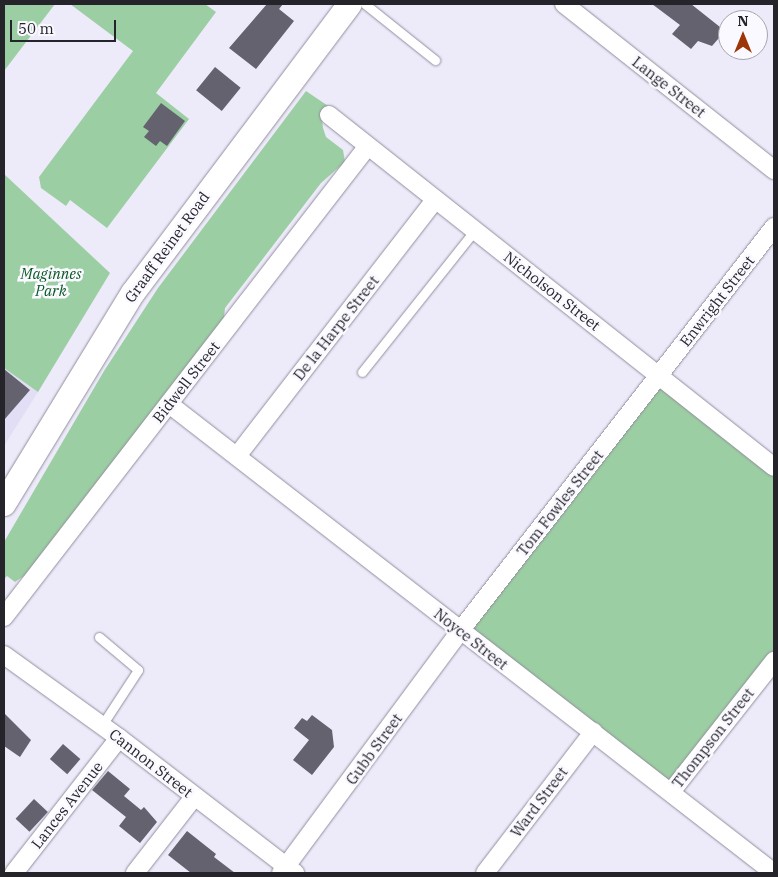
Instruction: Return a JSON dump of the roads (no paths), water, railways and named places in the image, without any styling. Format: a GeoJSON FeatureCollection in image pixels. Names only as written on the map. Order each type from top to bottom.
{"type":"FeatureCollection","features":[{"type":"Feature","properties":{"kind":"main road","name":"Graaff Reinet Road"},"geometry":{"type":"LineString","coordinates":[[4,504],[132,293],[350,4]]}},
{"type":"Feature","properties":{"kind":"street","name":"Lange Street"},"geometry":{"type":"LineString","coordinates":[[564,4],[774,170]]}},
{"type":"Feature","properties":{"kind":"street","name":"Nicholson Street"},"geometry":{"type":"LineString","coordinates":[[329,115],[367,148],[660,375],[774,467]]}},
{"type":"Feature","properties":{"kind":"street","name":"Bidwell Street"},"geometry":{"type":"LineString","coordinates":[[4,617],[367,148]]}},
{"type":"Feature","properties":{"kind":"street","name":"De la Harpe Street"},"geometry":{"type":"LineString","coordinates":[[237,456],[435,200]]}},
{"type":"Feature","properties":{"kind":"street","name":"Enwright Street"},"geometry":{"type":"LineString","coordinates":[[660,375],[774,227]]}},
{"type":"Feature","properties":{"kind":"street","name":"Tom Fowles Street"},"geometry":{"type":"LineString","coordinates":[[460,632],[660,375]]}},
{"type":"Feature","properties":{"kind":"street","name":"Noyce Street"},"geometry":{"type":"LineString","coordinates":[[169,404],[460,632],[593,732],[774,873]]}},
{"type":"Feature","properties":{"kind":"street","name":"Gubb Street"},"geometry":{"type":"LineString","coordinates":[[288,871],[460,632]]}},
{"type":"Feature","properties":{"kind":"street","name":"Cannon Street"},"geometry":{"type":"LineString","coordinates":[[4,655],[102,725],[288,871]]}},
{"type":"Feature","properties":{"kind":"street","name":"Thompson Street"},"geometry":{"type":"LineString","coordinates":[[671,792],[774,661]]}},
{"type":"Feature","properties":{"kind":"street","name":"Ward Street"},"geometry":{"type":"LineString","coordinates":[[485,873],[593,732]]}},
{"type":"Feature","properties":{"kind":"street","name":"Lances Avenue"},"geometry":{"type":"LineString","coordinates":[[14,873],[119,738]]}},
{"type":"Feature","properties":{"kind":"street"},"geometry":{"type":"LineString","coordinates":[[136,873],[194,796]]}},
{"type":"Feature","properties":{"kind":"lane"},"geometry":{"type":"LineString","coordinates":[[364,4],[434,60]]}},
{"type":"Feature","properties":{"kind":"lane"},"geometry":{"type":"LineString","coordinates":[[362,372],[474,231]]}},
{"type":"Feature","properties":{"kind":"lane"},"geometry":{"type":"LineString","coordinates":[[99,637],[138,670],[102,725]]}},
{"type":"Feature","properties":{"kind":"park label","name":"Maginnes Park"},"geometry":{"type":"Point","coordinates":[51,282]}}]}
